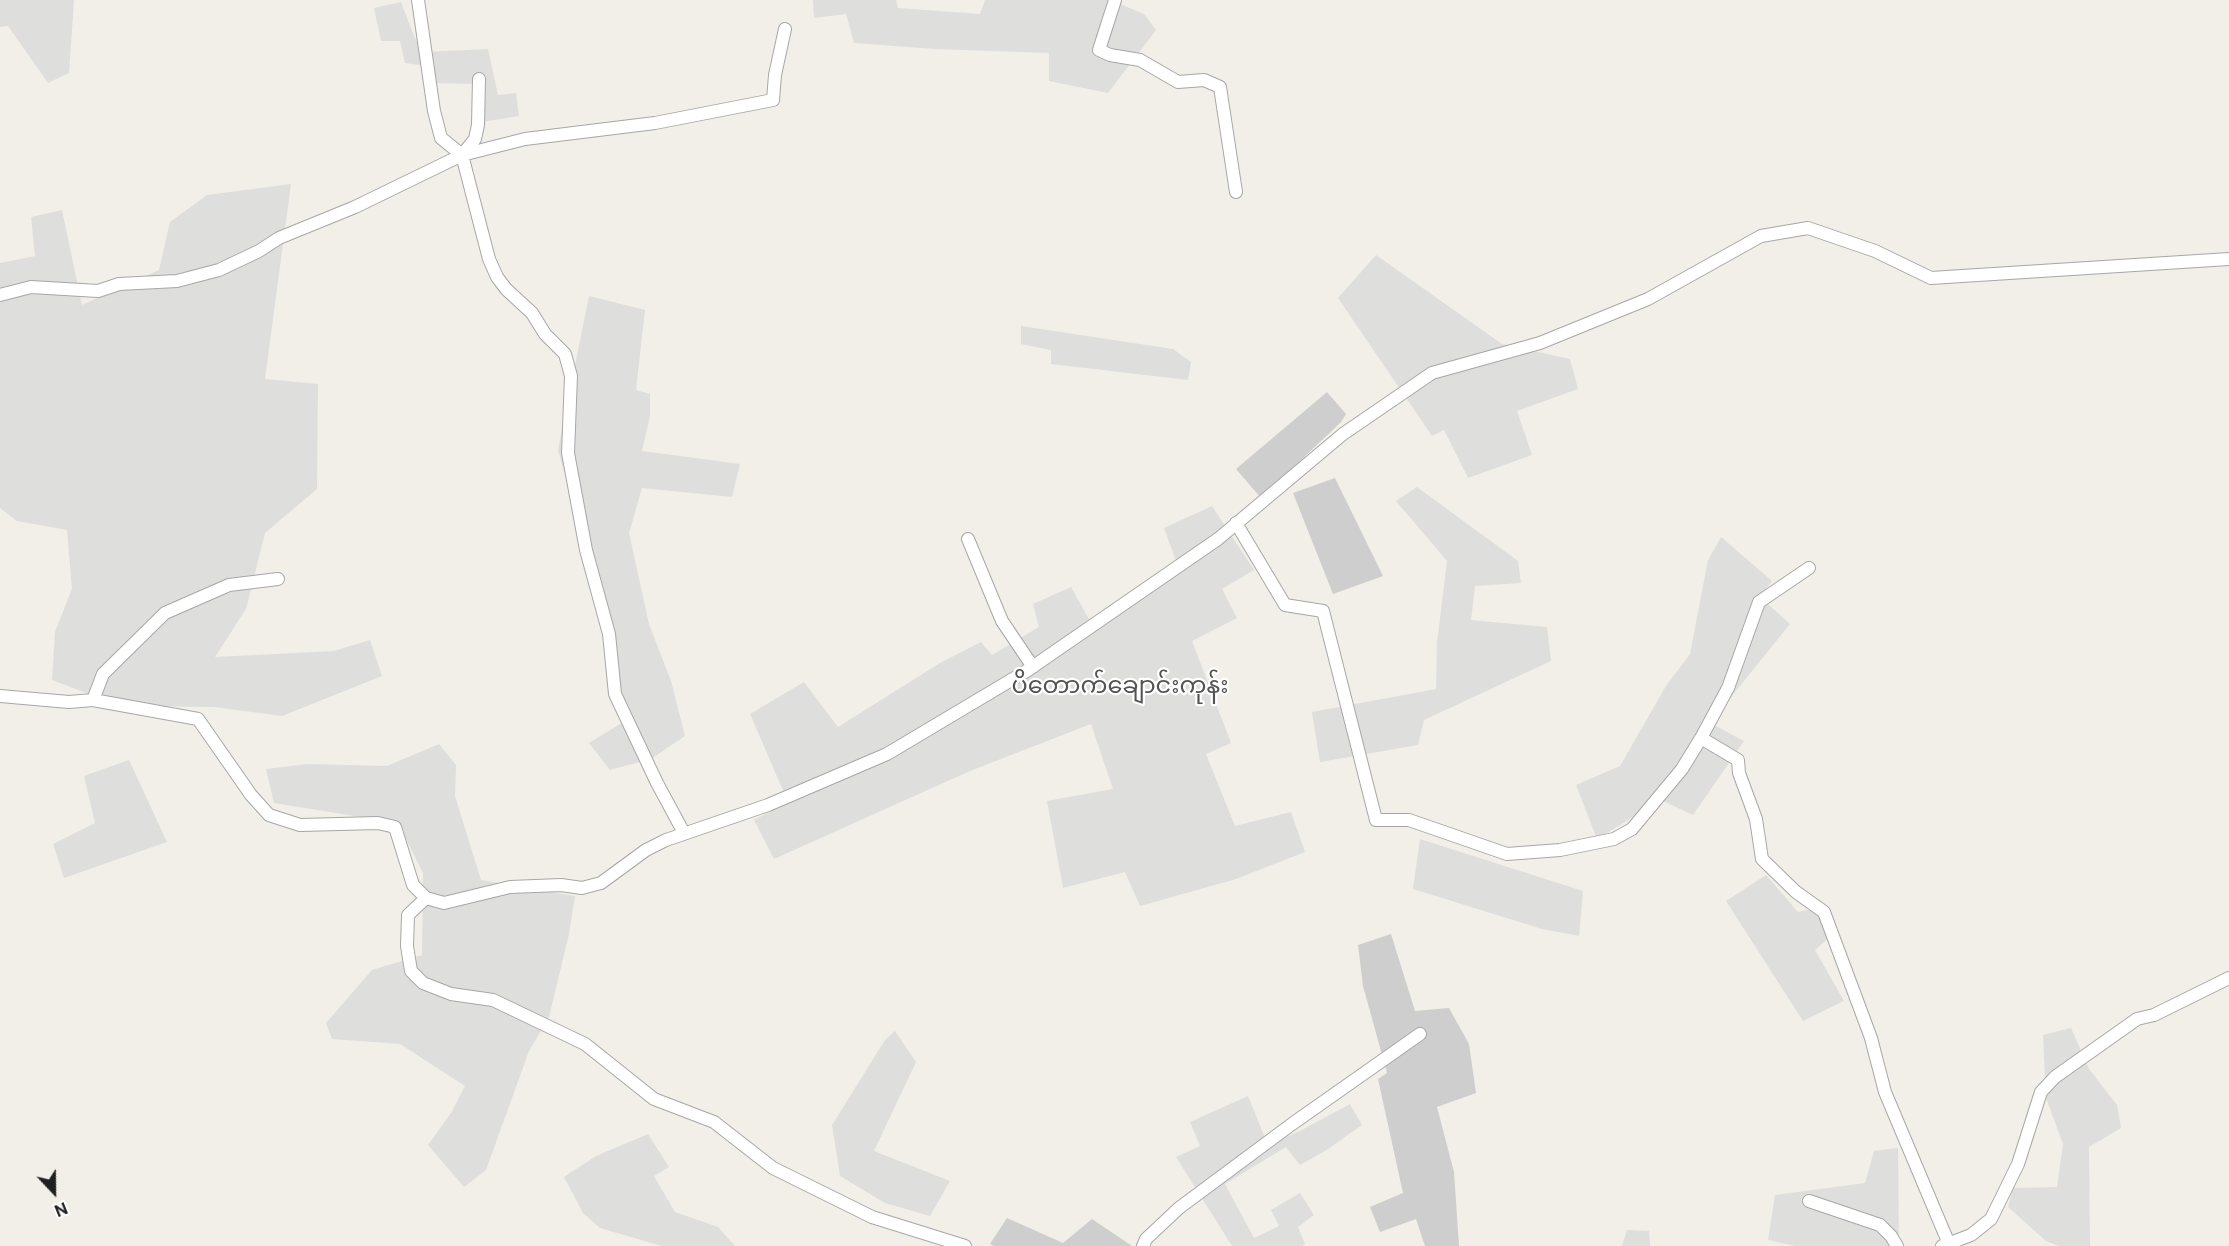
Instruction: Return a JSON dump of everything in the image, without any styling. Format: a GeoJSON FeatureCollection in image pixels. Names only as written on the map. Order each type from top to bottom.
{"type":"FeatureCollection","features":[{"type":"Feature","properties":{"kind":"street"},"geometry":{"type":"LineString","coordinates":[[418,0],[434,111],[441,138],[462,155],[489,259],[497,277],[532,313],[546,334],[565,354],[571,376],[567,453],[586,550],[609,634],[615,693],[657,783],[684,833]]}},
{"type":"Feature","properties":{"kind":"street"},"geometry":{"type":"LineString","coordinates":[[1115,0],[1100,50],[1110,55],[1140,60],[1178,82],[1204,80],[1220,87],[1236,192]]}},
{"type":"Feature","properties":{"kind":"street"},"geometry":{"type":"LineString","coordinates":[[0,295],[32,287],[98,291],[119,284],[177,281],[219,270],[259,251],[279,238],[355,207],[462,155],[525,139],[656,123],[773,100],[775,75],[785,29]]}},
{"type":"Feature","properties":{"kind":"street"},"geometry":{"type":"LineString","coordinates":[[462,155],[475,139],[478,125],[479,79]]}},
{"type":"Feature","properties":{"kind":"street"},"geometry":{"type":"LineString","coordinates":[[0,696],[69,702],[93,700],[198,719],[251,795],[269,815],[300,825],[378,824],[395,827],[413,885],[426,898],[444,903],[510,887],[561,885],[582,888],[601,883],[646,850],[684,833],[768,805],[887,754],[1033,667],[1218,539],[1343,434],[1432,373],[1540,343],[1648,299],[1761,236],[1808,228],[1875,251],[1931,278],[2229,259]]}},
{"type":"Feature","properties":{"kind":"street"},"geometry":{"type":"LineString","coordinates":[[1236,523],[1285,605],[1323,611],[1376,820],[1409,820],[1507,854],[1560,850],[1614,839],[1632,830],[1645,817],[1682,769],[1701,738],[1728,688],[1759,602],[1809,568]]}},
{"type":"Feature","properties":{"kind":"street"},"geometry":{"type":"LineString","coordinates":[[968,538],[1002,621],[1033,667]]}},
{"type":"Feature","properties":{"kind":"street"},"geometry":{"type":"LineString","coordinates":[[93,700],[103,674],[165,613],[229,585],[278,579]]}},
{"type":"Feature","properties":{"kind":"street"},"geometry":{"type":"LineString","coordinates":[[1701,738],[1738,760],[1739,773],[1756,819],[1762,859],[1790,887],[1824,912],[1871,1038],[1885,1092],[1945,1245],[1971,1235],[1991,1219],[2018,1164],[2042,1092],[2055,1077],[2137,1019],[2154,1016],[2229,978]]}},
{"type":"Feature","properties":{"kind":"street"},"geometry":{"type":"LineString","coordinates":[[426,898],[408,915],[411,971],[423,983],[451,993],[493,1000],[585,1044],[654,1099],[714,1122],[773,1168],[872,1217],[965,1246]]}},
{"type":"Feature","properties":{"kind":"street"},"geometry":{"type":"LineString","coordinates":[[1143,1246],[1146,1239],[1188,1201],[1420,1034]]}},
{"type":"Feature","properties":{"kind":"street"},"geometry":{"type":"LineString","coordinates":[[1809,1201],[1880,1225],[1897,1246]]}},
{"type":"Feature","properties":{"kind":"shaded area"},"geometry":{"type":"Polygon","coordinates":[[[0,0],[74,0],[69,73],[48,83],[8,26],[0,27],[0,0]]]}},
{"type":"Feature","properties":{"kind":"shaded area"},"geometry":{"type":"Polygon","coordinates":[[[813,0],[896,0],[898,8],[980,14],[985,0],[1110,0],[1144,14],[1156,30],[1108,93],[1049,81],[1049,53],[935,49],[854,43],[846,14],[814,18],[813,0]]]}},
{"type":"Feature","properties":{"kind":"shaded area"},"geometry":{"type":"Polygon","coordinates":[[[401,2],[422,52],[488,49],[498,95],[516,93],[519,116],[482,122],[474,84],[437,83],[433,67],[405,63],[400,41],[381,41],[374,8],[401,2]]]}},
{"type":"Feature","properties":{"kind":"shaded area"},"geometry":{"type":"Polygon","coordinates":[[[291,184],[265,379],[318,384],[317,489],[265,533],[246,609],[215,657],[334,651],[370,640],[382,676],[282,716],[214,707],[121,706],[52,680],[55,632],[72,589],[67,530],[17,521],[0,508],[0,263],[35,256],[31,217],[62,210],[82,305],[159,270],[170,222],[207,195],[291,184]]]}},
{"type":"Feature","properties":{"kind":"shaded area"},"geometry":{"type":"Polygon","coordinates":[[[1376,255],[1502,344],[1570,359],[1578,389],[1517,411],[1532,455],[1468,478],[1444,430],[1432,436],[1338,298],[1376,255]]]}},
{"type":"Feature","properties":{"kind":"shaded area"},"geometry":{"type":"Polygon","coordinates":[[[589,296],[645,310],[636,390],[650,394],[650,416],[642,451],[740,464],[732,497],[642,488],[629,533],[649,624],[671,681],[685,736],[651,759],[610,770],[589,743],[625,721],[578,521],[558,450],[589,296]]]}},
{"type":"Feature","properties":{"kind":"shaded area"},"geometry":{"type":"Polygon","coordinates":[[[1021,326],[1173,349],[1191,362],[1188,380],[1051,364],[1051,350],[1021,344],[1021,326]]]}},
{"type":"Feature","properties":{"kind":"shaded area"},"geometry":{"type":"Polygon","coordinates":[[[1327,392],[1346,414],[1341,422],[1261,498],[1236,469],[1327,392]]]}},
{"type":"Feature","properties":{"kind":"shaded area"},"geometry":{"type":"Polygon","coordinates":[[[1335,478],[1383,576],[1333,594],[1293,493],[1335,478]]]}},
{"type":"Feature","properties":{"kind":"shaded area"},"geometry":{"type":"Polygon","coordinates":[[[1417,487],[1518,561],[1521,583],[1475,586],[1471,620],[1547,627],[1551,661],[1424,720],[1418,745],[1320,762],[1312,712],[1436,689],[1437,643],[1447,561],[1396,501],[1417,487]]]}},
{"type":"Feature","properties":{"kind":"shaded area"},"geometry":{"type":"Polygon","coordinates":[[[1212,506],[1254,570],[1222,589],[1237,618],[1192,641],[1231,743],[1206,754],[1235,826],[1291,812],[1305,852],[1236,879],[1140,906],[1125,872],[1063,888],[1047,801],[1113,789],[1091,724],[970,771],[774,859],[754,820],[788,802],[750,714],[804,682],[838,727],[940,663],[981,642],[992,655],[1039,627],[1033,604],[1071,587],[1095,630],[1180,572],[1164,528],[1212,506]]]}},
{"type":"Feature","properties":{"kind":"shaded area"},"geometry":{"type":"Polygon","coordinates":[[[1721,537],[1772,581],[1760,597],[1790,624],[1710,723],[1744,741],[1693,815],[1661,800],[1597,839],[1576,785],[1620,766],[1666,686],[1690,654],[1708,560],[1721,537]]]}},
{"type":"Feature","properties":{"kind":"shaded area"},"geometry":{"type":"Polygon","coordinates":[[[439,744],[456,765],[455,796],[481,880],[575,896],[569,934],[549,1017],[529,1051],[486,1170],[464,1187],[428,1145],[451,1113],[465,1086],[400,1044],[332,1039],[326,1023],[372,970],[422,955],[423,873],[398,823],[274,803],[266,769],[307,764],[387,766],[439,744]]]}},
{"type":"Feature","properties":{"kind":"shaded area"},"geometry":{"type":"Polygon","coordinates":[[[129,760],[167,842],[64,878],[53,844],[95,823],[84,776],[129,760]]]}},
{"type":"Feature","properties":{"kind":"shaded area"},"geometry":{"type":"Polygon","coordinates":[[[1420,839],[1583,891],[1579,936],[1542,929],[1413,889],[1420,839]]]}},
{"type":"Feature","properties":{"kind":"shaded area"},"geometry":{"type":"Polygon","coordinates":[[[1766,875],[1798,912],[1817,908],[1830,937],[1815,950],[1844,1001],[1803,1021],[1726,901],[1766,875]]]}},
{"type":"Feature","properties":{"kind":"shaded area"},"geometry":{"type":"Polygon","coordinates":[[[1391,934],[1415,1011],[1449,1008],[1469,1044],[1476,1093],[1437,1107],[1454,1172],[1459,1246],[1425,1246],[1416,1219],[1380,1232],[1370,1207],[1403,1193],[1378,1079],[1387,1073],[1363,986],[1358,945],[1391,934]]]}},
{"type":"Feature","properties":{"kind":"shaded area"},"geometry":{"type":"Polygon","coordinates":[[[2071,1028],[2089,1069],[2117,1105],[2121,1128],[2089,1147],[2090,1246],[2059,1246],[2046,1241],[2008,1207],[2013,1188],[2057,1187],[2063,1144],[2046,1098],[2043,1035],[2071,1028]]]}},
{"type":"Feature","properties":{"kind":"shaded area"},"geometry":{"type":"Polygon","coordinates":[[[895,1031],[916,1062],[874,1151],[950,1181],[930,1216],[885,1203],[840,1176],[832,1125],[885,1040],[895,1031]]]}},
{"type":"Feature","properties":{"kind":"shaded area"},"geometry":{"type":"Polygon","coordinates":[[[1248,1096],[1268,1145],[1350,1104],[1362,1125],[1300,1165],[1286,1147],[1225,1184],[1254,1238],[1279,1226],[1271,1210],[1300,1193],[1314,1215],[1298,1227],[1305,1244],[1302,1246],[1232,1246],[1176,1157],[1200,1146],[1190,1122],[1248,1096]]]}},
{"type":"Feature","properties":{"kind":"shaded area"},"geometry":{"type":"Polygon","coordinates":[[[648,1134],[669,1167],[654,1176],[675,1212],[718,1227],[735,1246],[662,1246],[600,1228],[583,1213],[564,1177],[596,1156],[648,1134]]]}},
{"type":"Feature","properties":{"kind":"shaded area"},"geometry":{"type":"Polygon","coordinates":[[[1898,1148],[1899,1246],[1795,1246],[1768,1240],[1775,1195],[1865,1183],[1874,1151],[1898,1148]]]}},
{"type":"Feature","properties":{"kind":"shaded area"},"geometry":{"type":"Polygon","coordinates":[[[1007,1218],[1063,1243],[1092,1219],[1132,1246],[994,1246],[990,1244],[1007,1218]]]}},
{"type":"Feature","properties":{"kind":"shaded area"},"geometry":{"type":"Polygon","coordinates":[[[1627,1230],[1649,1231],[1650,1246],[1622,1246],[1627,1230]]]}},
{"type":"Feature","properties":{"kind":"district","name":"ပိတောက်ချောင်းကုန်း"},"geometry":{"type":"Point","coordinates":[1120,686]}}]}
